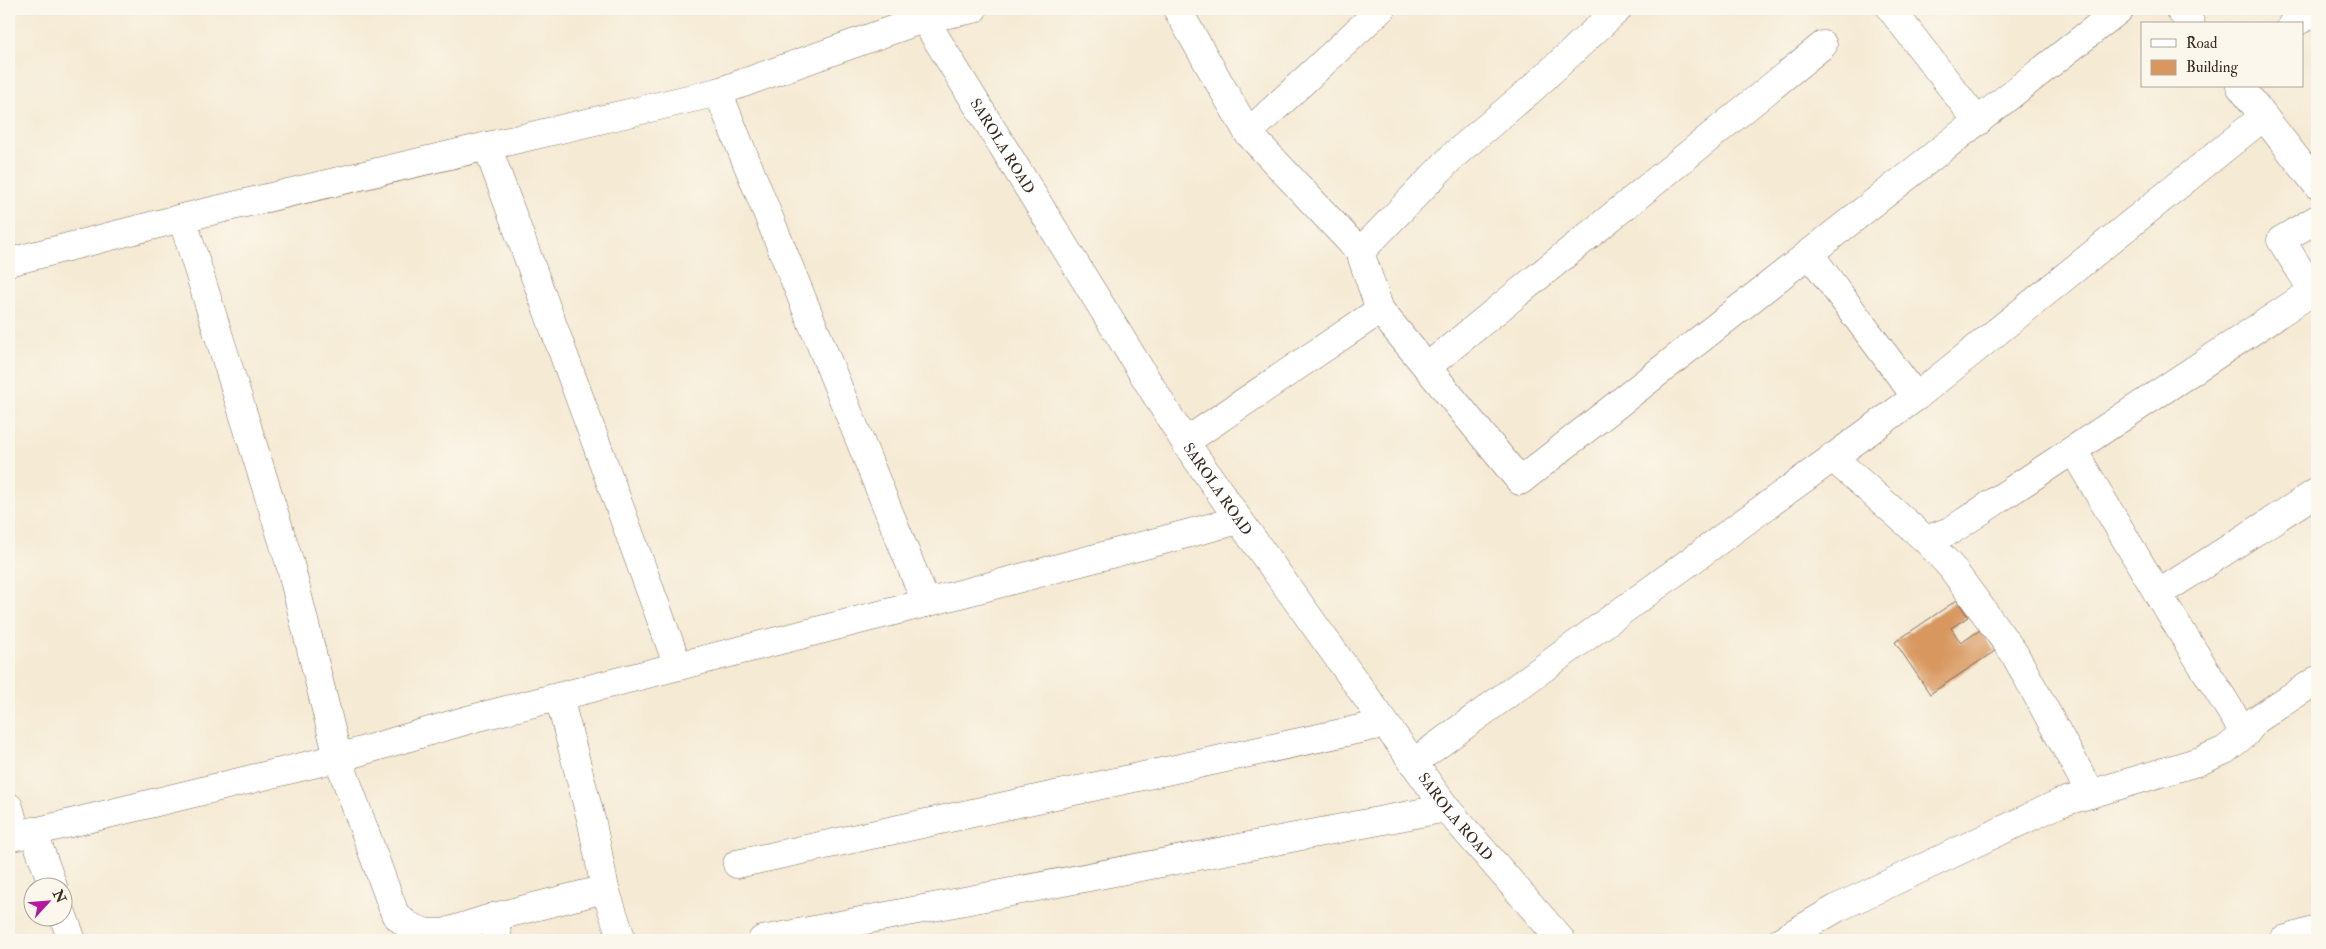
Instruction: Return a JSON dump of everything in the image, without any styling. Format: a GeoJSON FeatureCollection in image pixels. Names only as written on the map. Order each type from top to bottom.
{"type":"FeatureCollection","features":[{"type":"Feature","properties":{"kind":"main road"},"geometry":{"type":"LineString","coordinates":[[9,262],[182,218],[718,92],[921,14],[973,9]]}},
{"type":"Feature","properties":{"kind":"main road"},"geometry":{"type":"LineString","coordinates":[[1177,9],[1248,133],[1360,252],[1380,310],[1520,481],[2120,9]]}},
{"type":"Feature","properties":{"kind":"main road"},"geometry":{"type":"LineString","coordinates":[[1248,133],[1381,9]]}},
{"type":"Feature","properties":{"kind":"main road"},"geometry":{"type":"LineString","coordinates":[[1360,252],[1454,155],[1533,88],[1618,9]]}},
{"type":"Feature","properties":{"kind":"main road"},"geometry":{"type":"LineString","coordinates":[[1891,9],[1978,122]]}},
{"type":"Feature","properties":{"kind":"main road"},"geometry":{"type":"LineString","coordinates":[[2179,9],[2189,22]]}},
{"type":"Feature","properties":{"kind":"main road"},"geometry":{"type":"LineString","coordinates":[[2296,22],[2317,12]]}},
{"type":"Feature","properties":{"kind":"main road","name":"SAROLA ROAD"},"geometry":{"type":"LineString","coordinates":[[921,14],[1185,442],[1238,520],[1383,724],[1446,808],[1560,940]]}},
{"type":"Feature","properties":{"kind":"main road"},"geometry":{"type":"LineString","coordinates":[[1428,367],[1823,45]]}},
{"type":"Feature","properties":{"kind":"main road"},"geometry":{"type":"LineString","coordinates":[[2241,88],[2317,185]]}},
{"type":"Feature","properties":{"kind":"main road"},"geometry":{"type":"LineString","coordinates":[[718,92],[926,603]]}},
{"type":"Feature","properties":{"kind":"main road"},"geometry":{"type":"LineString","coordinates":[[1413,763],[1916,397],[2263,117]]}},
{"type":"Feature","properties":{"kind":"main road"},"geometry":{"type":"LineString","coordinates":[[487,146],[678,666]]}},
{"type":"Feature","properties":{"kind":"main road"},"geometry":{"type":"LineString","coordinates":[[182,218],[290,564],[338,758],[395,914],[407,925],[426,934],[496,929],[605,889]]}},
{"type":"Feature","properties":{"kind":"main road"},"geometry":{"type":"LineString","coordinates":[[1926,540],[1952,530],[2315,294],[2281,240],[2317,219]]}},
{"type":"Feature","properties":{"kind":"main road"},"geometry":{"type":"LineString","coordinates":[[1809,253],[1916,397]]}},
{"type":"Feature","properties":{"kind":"main road"},"geometry":{"type":"LineString","coordinates":[[1185,442],[1380,310]]}},
{"type":"Feature","properties":{"kind":"main road"},"geometry":{"type":"LineString","coordinates":[[2073,450],[2158,594],[2245,734]]}},
{"type":"Feature","properties":{"kind":"main road"},"geometry":{"type":"LineString","coordinates":[[1832,457],[1926,540],[1951,566],[2014,653],[2091,794]]}},
{"type":"Feature","properties":{"kind":"main road"},"geometry":{"type":"LineString","coordinates":[[2158,594],[2317,492]]}},
{"type":"Feature","properties":{"kind":"main road"},"geometry":{"type":"LineString","coordinates":[[20,835],[338,758],[471,720],[926,603],[1238,520]]}},
{"type":"Feature","properties":{"kind":"main road"},"geometry":{"type":"LineString","coordinates":[[1782,940],[1854,900],[2060,803],[2200,761],[2225,750],[2245,734],[2256,720],[2317,680]]}},
{"type":"Feature","properties":{"kind":"main road"},"geometry":{"type":"LineString","coordinates":[[560,697],[592,823],[605,889],[622,940]]}},
{"type":"Feature","properties":{"kind":"main road"},"geometry":{"type":"LineString","coordinates":[[737,864],[1383,724]]}},
{"type":"Feature","properties":{"kind":"main road"},"geometry":{"type":"LineString","coordinates":[[9,807],[20,835],[47,876]]}},
{"type":"Feature","properties":{"kind":"main road"},"geometry":{"type":"LineString","coordinates":[[762,940],[1446,808]]}},
{"type":"Feature","properties":{"kind":"main road"},"geometry":{"type":"LineString","coordinates":[[67,926],[72,940]]}},
{"type":"Feature","properties":{"kind":"main road"},"geometry":{"type":"LineString","coordinates":[[2283,940],[2317,930]]}},
{"type":"Feature","properties":{"kind":"building"},"geometry":{"type":"Polygon","coordinates":[[[1957,600],[1968,617],[1951,628],[1961,643],[1980,630],[1995,651],[1930,694],[1895,642],[1957,600]]]}}]}
